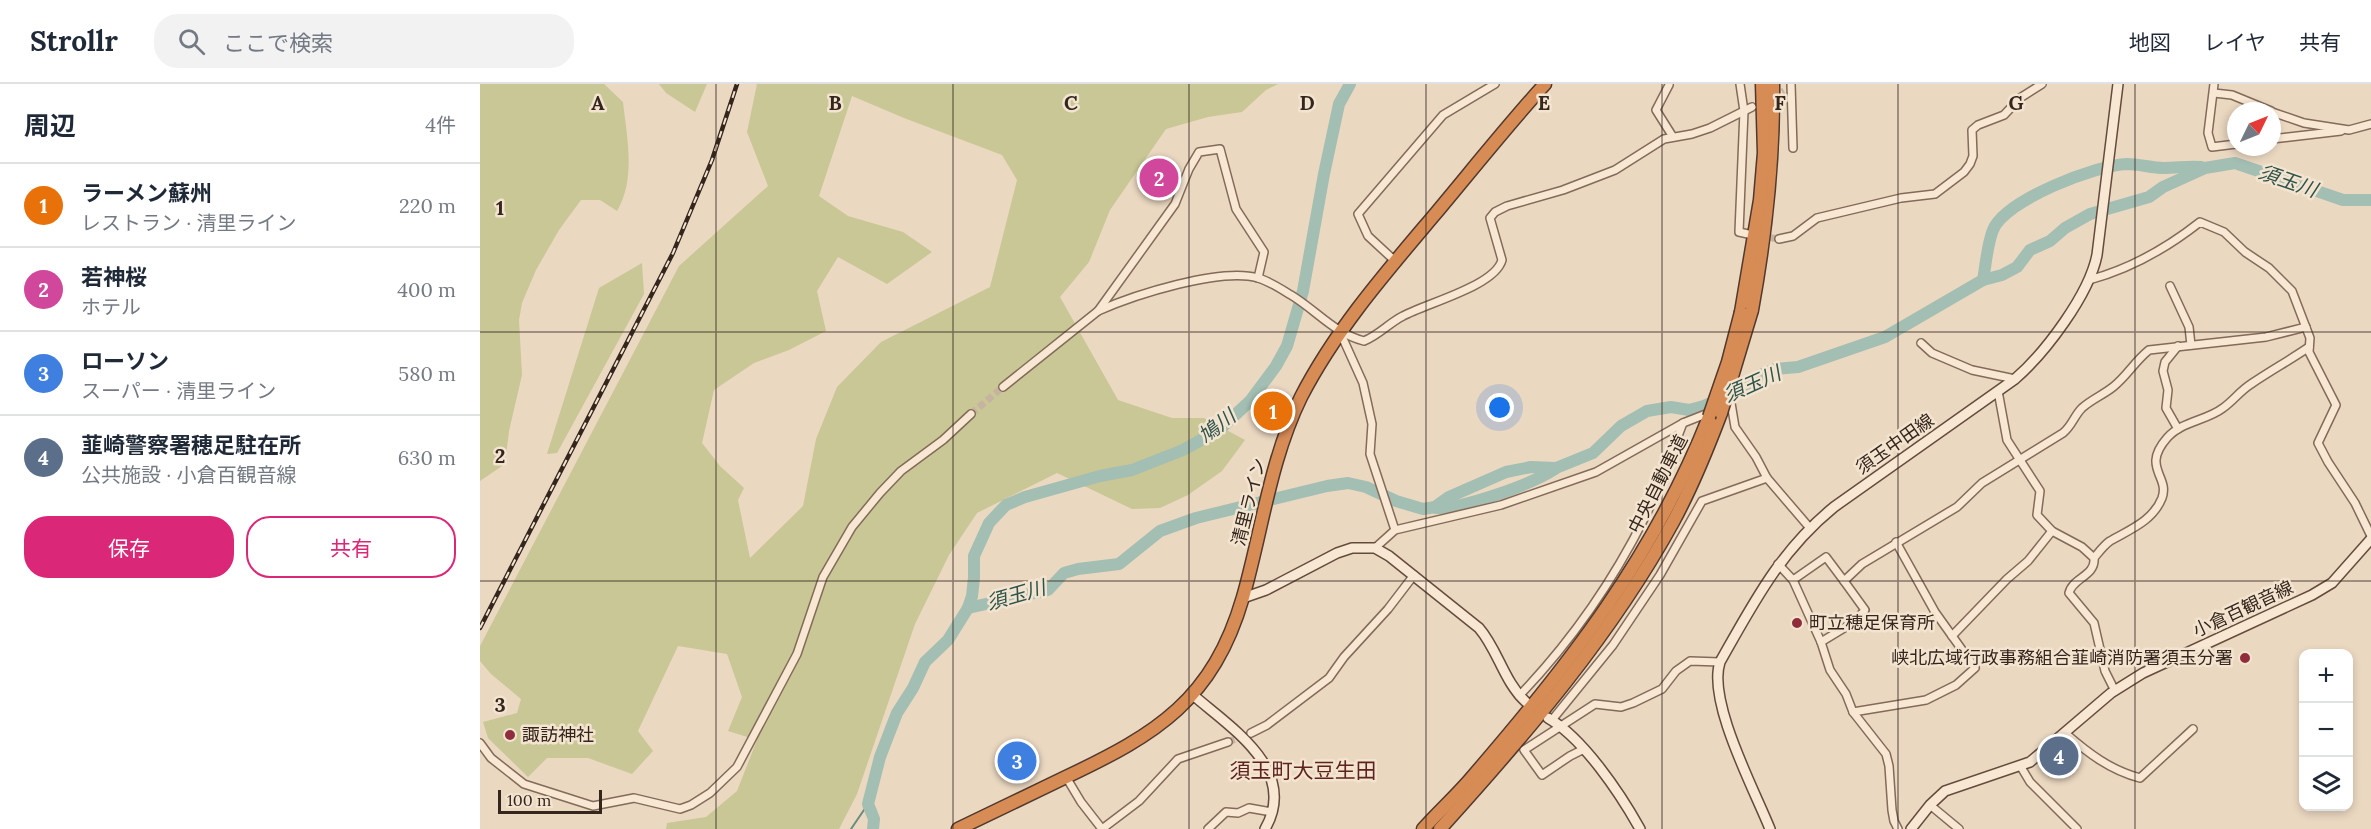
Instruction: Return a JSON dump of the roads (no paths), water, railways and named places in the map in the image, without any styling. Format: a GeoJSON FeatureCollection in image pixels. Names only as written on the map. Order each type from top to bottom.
{"type":"FeatureCollection","features":[{"type":"Feature","properties":{"kind":"highway","name":"清里ライン"},"geometry":{"type":"LineString","coordinates":[[958,829],[979,825],[996,811],[1131,745],[1170,717],[1193,694],[1220,657],[1233,630],[1284,439],[1299,401],[1318,364],[1395,261],[1545,84]]}},
{"type":"Feature","properties":{"kind":"highway","name":"中央自動車道"},"geometry":{"type":"LineString","coordinates":[[1746,311],[1764,153],[1762,84]]}},
{"type":"Feature","properties":{"kind":"highway","name":"中央自動車道"},"geometry":{"type":"LineString","coordinates":[[1423,829],[1444,815],[1603,615],[1638,562],[1665,514],[1715,415],[1728,362],[1746,311],[1770,202],[1773,84]]}},
{"type":"Feature","properties":{"kind":"highway","name":"中央自動車道"},"geometry":{"type":"LineString","coordinates":[[1440,829],[1444,815]]}},
{"type":"Feature","properties":{"kind":"main road","name":"須玉中田線"},"geometry":{"type":"LineString","coordinates":[[1770,829],[1719,701],[1717,672],[1720,662],[1778,564],[1809,527],[2015,379],[2037,356],[2079,300],[2089,280],[2097,255],[2118,84]]}},
{"type":"Feature","properties":{"kind":"main road","name":"小倉百観音線"},"geometry":{"type":"LineString","coordinates":[[1911,829],[1930,804],[1945,791],[2021,767],[2039,756],[2115,691],[2143,673],[2312,595],[2332,582],[2371,538]]}},
{"type":"Feature","properties":{"kind":"main road"},"geometry":{"type":"LineString","coordinates":[[1243,598],[1266,590],[1337,553],[1364,546],[1375,548],[1414,575],[1479,628],[1522,699]]}},
{"type":"Feature","properties":{"kind":"main road"},"geometry":{"type":"LineString","coordinates":[[1193,694],[1260,756],[1271,776],[1274,786],[1272,812],[1265,829]]}},
{"type":"Feature","properties":{"kind":"main road"},"geometry":{"type":"LineString","coordinates":[[1550,719],[1561,726],[1584,749],[1623,800],[1640,829]]}},
{"type":"Feature","properties":{"kind":"street"},"geometry":{"type":"LineString","coordinates":[[1395,261],[1368,236],[1358,214],[1443,115],[1495,84]]}},
{"type":"Feature","properties":{"kind":"street"},"geometry":{"type":"LineString","coordinates":[[1740,84],[1744,111],[1739,232],[1748,234]]}},
{"type":"Feature","properties":{"kind":"street"},"geometry":{"type":"LineString","coordinates":[[1779,239],[1793,236],[1817,218],[1901,198],[1935,194],[1964,172],[1970,164],[1972,130],[1978,125],[2004,115],[2020,98],[2042,84]]}},
{"type":"Feature","properties":{"kind":"street"},"geometry":{"type":"LineString","coordinates":[[2214,84],[2208,133],[2212,147],[2227,145]]}},
{"type":"Feature","properties":{"kind":"street"},"geometry":{"type":"LineString","coordinates":[[1669,85],[1656,110],[1673,137]]}},
{"type":"Feature","properties":{"kind":"street"},"geometry":{"type":"LineString","coordinates":[[1791,87],[1793,148]]}},
{"type":"Feature","properties":{"kind":"street"},"geometry":{"type":"LineString","coordinates":[[2214,93],[2232,95],[2249,102]]}},
{"type":"Feature","properties":{"kind":"street"},"geometry":{"type":"LineString","coordinates":[[1098,311],[1162,287],[1233,275],[1258,278],[1292,295],[1340,332],[1364,341],[1376,336],[1398,318],[1413,310],[1462,291],[1496,274],[1502,260],[1490,224],[1490,218],[1495,212],[1615,170],[1664,139],[1710,128],[1752,107]]}},
{"type":"Feature","properties":{"kind":"street"},"geometry":{"type":"LineString","coordinates":[[2281,115],[2304,123],[2349,130]]}},
{"type":"Feature","properties":{"kind":"street"},"geometry":{"type":"LineString","coordinates":[[2281,138],[2349,130],[2371,124]]}},
{"type":"Feature","properties":{"kind":"street"},"geometry":{"type":"LineString","coordinates":[[1003,387],[1098,311],[1175,204],[1189,169],[1200,152],[1220,149],[1236,209],[1264,252],[1258,278]]}},
{"type":"Feature","properties":{"kind":"street"},"geometry":{"type":"LineString","coordinates":[[2089,280],[2115,273],[2175,241],[2200,222],[2224,232],[2245,252],[2270,268],[2292,291],[2310,338],[2309,352],[2336,405],[2318,443],[2355,503],[2371,538]]}},
{"type":"Feature","properties":{"kind":"street"},"geometry":{"type":"LineString","coordinates":[[2170,286],[2189,327],[2191,345]]}},
{"type":"Feature","properties":{"kind":"street"},"geometry":{"type":"LineString","coordinates":[[1844,581],[1862,564],[1957,507],[1982,483],[2069,429],[2079,410],[2111,389],[2136,360],[2149,350],[2266,337],[2306,327]]}},
{"type":"Feature","properties":{"kind":"street"},"geometry":{"type":"LineString","coordinates":[[1340,332],[1363,382],[1372,424],[1370,453],[1395,530]]}},
{"type":"Feature","properties":{"kind":"street"},"geometry":{"type":"LineString","coordinates":[[1921,343],[1932,353],[1972,370],[2015,379]]}},
{"type":"Feature","properties":{"kind":"street"},"geometry":{"type":"LineString","coordinates":[[2178,346],[2164,362],[2163,371],[2168,390],[2166,408],[2178,429]]}},
{"type":"Feature","properties":{"kind":"street"},"geometry":{"type":"LineString","coordinates":[[2094,558],[2108,542],[2145,521],[2163,496],[2156,467],[2156,455],[2168,438],[2178,429],[2223,409],[2250,384],[2309,347]]}},
{"type":"Feature","properties":{"kind":"street"},"geometry":{"type":"LineString","coordinates":[[1998,391],[2007,440],[2040,491],[2037,515],[2052,531],[2082,547],[2094,558],[2095,564],[2092,570],[2070,588],[2069,593],[2094,623],[2105,671],[2115,691]]}},
{"type":"Feature","properties":{"kind":"street"},"geometry":{"type":"LineString","coordinates":[[1375,548],[1395,530],[1501,504],[1596,472],[1683,423],[1731,403],[1735,427],[1756,457],[1767,478],[1809,527]]}},
{"type":"Feature","properties":{"kind":"street"},"geometry":{"type":"LineString","coordinates":[[480,743],[491,758],[524,784],[593,806],[634,798],[680,809],[710,793],[737,767],[797,654],[823,577],[852,527],[879,493],[902,471],[943,440],[970,414]]}},
{"type":"Feature","properties":{"kind":"street"},"geometry":{"type":"LineString","coordinates":[[1522,699],[1586,613],[1620,560],[1645,517],[1683,423]]}},
{"type":"Feature","properties":{"kind":"street"},"geometry":{"type":"LineString","coordinates":[[1550,719],[1613,645],[1660,575],[1702,501],[1767,478]]}},
{"type":"Feature","properties":{"kind":"street"},"geometry":{"type":"LineString","coordinates":[[1952,636],[2007,579],[2028,561],[2052,531]]}},
{"type":"Feature","properties":{"kind":"street"},"geometry":{"type":"LineString","coordinates":[[1853,712],[1926,700],[1956,685],[1974,668],[1935,612],[1896,542]]}},
{"type":"Feature","properties":{"kind":"street"},"geometry":{"type":"LineString","coordinates":[[1792,580],[1826,557],[1865,610],[1854,622],[1821,642]]}},
{"type":"Feature","properties":{"kind":"street"},"geometry":{"type":"LineString","coordinates":[[1778,564],[1792,580],[1821,642],[1830,670],[1846,694],[1853,712],[1883,749],[1888,760],[1892,810],[1898,829]]}},
{"type":"Feature","properties":{"kind":"street"},"geometry":{"type":"LineString","coordinates":[[1251,733],[1267,725],[1329,678],[1414,575]]}},
{"type":"Feature","properties":{"kind":"street"},"geometry":{"type":"LineString","coordinates":[[1584,749],[1542,775],[1524,750],[1595,704],[1622,707],[1662,689],[1676,671],[1690,661],[1720,662]]}},
{"type":"Feature","properties":{"kind":"street"},"geometry":{"type":"LineString","coordinates":[[2065,733],[2093,758],[2124,774],[2140,778],[2193,729]]}},
{"type":"Feature","properties":{"kind":"street"},"geometry":{"type":"LineString","coordinates":[[1066,777],[1081,802],[1102,829],[1139,801],[1178,759],[1228,742]]}},
{"type":"Feature","properties":{"kind":"street"},"geometry":{"type":"LineString","coordinates":[[2021,767],[2031,782],[2077,829]]}},
{"type":"Feature","properties":{"kind":"street"},"geometry":{"type":"LineString","coordinates":[[1930,804],[1959,829]]}},
{"type":"Feature","properties":{"kind":"street"},"geometry":{"type":"LineString","coordinates":[[1208,829],[1226,812],[1238,813],[1249,808],[1272,812]]}},
{"type":"Feature","properties":{"kind":"waterway","name":"鳩川"},"geometry":{"type":"LineString","coordinates":[[873,829],[874,819],[868,804],[880,757],[897,713],[913,688],[925,662],[948,640],[968,608],[972,596],[974,556],[989,523],[1006,505],[1025,497],[1100,476],[1132,470],[1183,450],[1219,430],[1250,401],[1276,366],[1287,346],[1303,291],[1339,104],[1350,84]]}},
{"type":"Feature","properties":{"kind":"waterway","name":"須玉川"},"geometry":{"type":"LineString","coordinates":[[968,608],[1048,590],[1064,573],[1119,564],[1160,531],[1196,518],[1327,486],[1348,483],[1366,487],[1396,501],[1423,509],[1435,507],[1449,497],[1506,472],[1531,467],[1556,468],[1593,453],[1621,426],[1647,411],[1671,407],[1689,410],[1704,406],[1742,389],[1760,375],[1775,369],[1798,367],[1885,337],[1983,280],[2002,275],[2017,267],[2030,250],[2050,241],[2065,228],[2090,214],[2149,197],[2163,187],[2205,168],[2235,163],[2343,200],[2371,200]]}},
{"type":"Feature","properties":{"kind":"waterway","name":"須玉川"},"geometry":{"type":"LineString","coordinates":[[1983,280],[1993,230],[2001,219],[2032,196],[2074,177],[2113,166],[2127,164],[2159,168],[2201,167]]}},
{"type":"Feature","properties":{"kind":"waterway","name":"須玉川"},"geometry":{"type":"LineString","coordinates":[[1436,508],[1463,504],[1497,494],[1530,482],[1555,469]]}},
{"type":"Feature","properties":{"kind":"waterway"},"geometry":{"type":"LineString","coordinates":[[851,829],[868,804]]}},
{"type":"Feature","properties":{"kind":"tunnel"},"geometry":{"type":"LineString","coordinates":[[1773,97],[1784,91]]}},
{"type":"Feature","properties":{"kind":"tunnel"},"geometry":{"type":"LineString","coordinates":[[1760,236],[1779,239]]}},
{"type":"Feature","properties":{"kind":"tunnel"},"geometry":{"type":"LineString","coordinates":[[971,414],[1003,387]]}},
{"type":"Feature","properties":{"kind":"tunnel"},"geometry":{"type":"LineString","coordinates":[[1228,742],[1251,733]]}},
{"type":"Feature","properties":{"kind":"railway"},"geometry":{"type":"LineString","coordinates":[[480,628],[673,253],[712,160],[737,84]]}},
{"type":"Feature","properties":{"kind":"place","name":"若神桜"},"geometry":{"type":"Point","coordinates":[1159,178]}},
{"type":"Feature","properties":{"kind":"place","name":"ラーメン蘇州"},"geometry":{"type":"Point","coordinates":[1273,411]}},
{"type":"Feature","properties":{"kind":"place","name":"町立穂足保育所"},"geometry":{"type":"Point","coordinates":[1797,623]}},
{"type":"Feature","properties":{"kind":"place","name":"峡北広域行政事務組合韮崎消防署須玉分署"},"geometry":{"type":"Point","coordinates":[2245,658]}},
{"type":"Feature","properties":{"kind":"place","name":"諏訪神社"},"geometry":{"type":"Point","coordinates":[510,735]}},
{"type":"Feature","properties":{"kind":"place","name":"韮崎警察署穂足駐在所"},"geometry":{"type":"Point","coordinates":[2059,756]}},
{"type":"Feature","properties":{"kind":"place","name":"ローソン"},"geometry":{"type":"Point","coordinates":[1017,761]}},
{"type":"Feature","properties":{"kind":"district","name":"須玉町大豆生田"},"geometry":{"type":"Point","coordinates":[1303,771]}}]}
